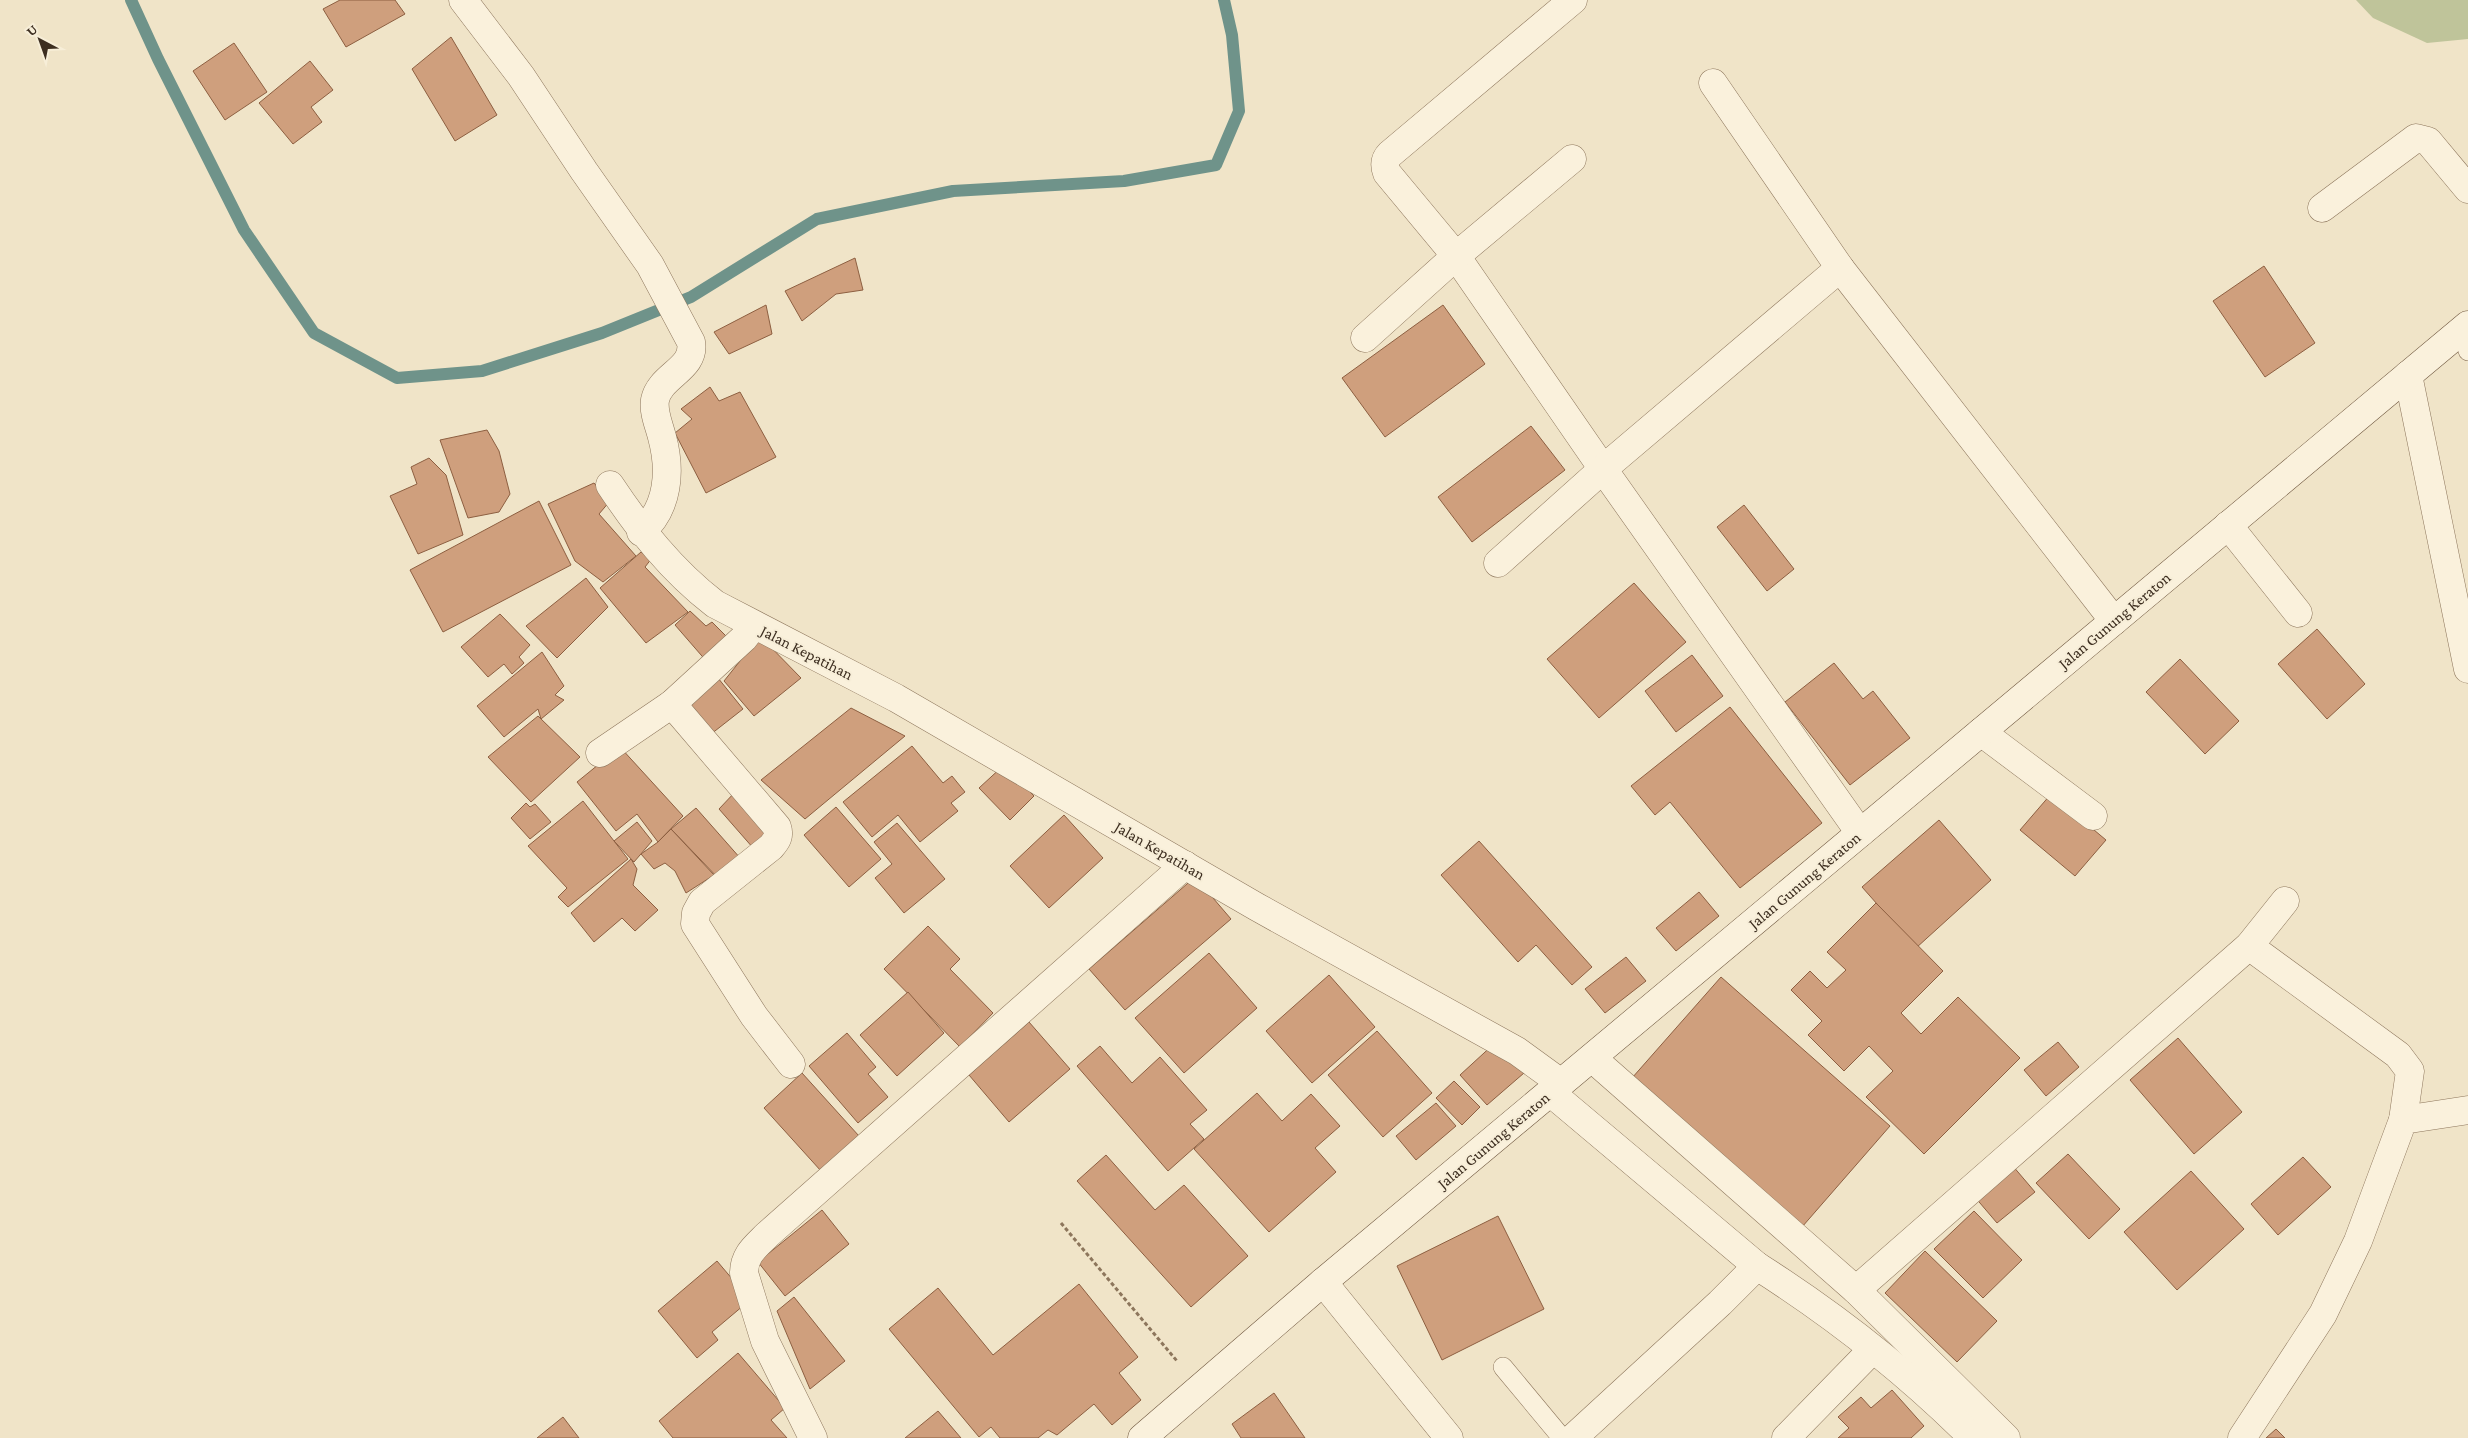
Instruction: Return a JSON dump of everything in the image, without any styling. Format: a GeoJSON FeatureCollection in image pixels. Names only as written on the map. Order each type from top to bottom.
{"type":"FeatureCollection","features":[{"type":"Feature","properties":{"kind":"street"},"geometry":{"type":"LineString","coordinates":[[463,0],[521,76],[584,172],[650,265],[691,342],[693,351],[689,359],[659,389],[655,398],[654,408],[668,462],[667,480],[662,503],[644,530]]}},
{"type":"Feature","properties":{"kind":"street"},"geometry":{"type":"LineString","coordinates":[[1573,0],[1385,159],[1387,173],[1456,256],[1603,469],[1860,833]]}},
{"type":"Feature","properties":{"kind":"street"},"geometry":{"type":"LineString","coordinates":[[1713,83],[1840,268],[2114,621]]}},
{"type":"Feature","properties":{"kind":"street"},"geometry":{"type":"LineString","coordinates":[[2322,208],[2416,138],[2428,140],[2468,189]]}},
{"type":"Feature","properties":{"kind":"street"},"geometry":{"type":"LineString","coordinates":[[1365,338],[1456,256],[1572,160]]}},
{"type":"Feature","properties":{"kind":"street"},"geometry":{"type":"LineString","coordinates":[[1498,563],[1603,469],[1840,268]]}},
{"type":"Feature","properties":{"kind":"street","name":"Jalan Gunung Keraton"},"geometry":{"type":"LineString","coordinates":[[1142,1438],[1323,1282],[2408,375],[2466,335]]}},
{"type":"Feature","properties":{"kind":"street"},"geometry":{"type":"LineString","coordinates":[[2408,375],[2468,669]]}},
{"type":"Feature","properties":{"kind":"street","name":"Jalan Kepatihan"},"geometry":{"type":"LineString","coordinates":[[610,485],[644,530],[692,587],[715,604],[896,698],[1185,865],[1517,1051],[1573,1074]]}},
{"type":"Feature","properties":{"kind":"street"},"geometry":{"type":"LineString","coordinates":[[2228,525],[2298,613]]}},
{"type":"Feature","properties":{"kind":"street"},"geometry":{"type":"LineString","coordinates":[[600,753],[672,704],[744,638],[754,625]]}},
{"type":"Feature","properties":{"kind":"street"},"geometry":{"type":"LineString","coordinates":[[672,704],[777,827],[779,833],[777,840],[771,847],[702,902],[696,913],[695,924],[754,1016],[791,1064]]}},
{"type":"Feature","properties":{"kind":"street"},"geometry":{"type":"LineString","coordinates":[[1981,732],[2093,816]]}},
{"type":"Feature","properties":{"kind":"street"},"geometry":{"type":"LineString","coordinates":[[814,1438],[765,1341],[744,1273],[744,1263],[747,1254],[1185,865]]}},
{"type":"Feature","properties":{"kind":"street"},"geometry":{"type":"LineString","coordinates":[[1856,1290],[2249,946],[2285,902]]}},
{"type":"Feature","properties":{"kind":"street"},"geometry":{"type":"LineString","coordinates":[[2242,1438],[2324,1314],[2358,1241],[2403,1120],[2410,1071],[2398,1055],[2249,946]]}},
{"type":"Feature","properties":{"kind":"street"},"geometry":{"type":"LineString","coordinates":[[1573,1074],[1757,1266],[1793,1289],[1930,1395],[1973,1438]]}},
{"type":"Feature","properties":{"kind":"street"},"geometry":{"type":"LineString","coordinates":[[1573,1074],[1856,1290],[2006,1438]]}},
{"type":"Feature","properties":{"kind":"street"},"geometry":{"type":"LineString","coordinates":[[2403,1120],[2468,1110]]}},
{"type":"Feature","properties":{"kind":"street"},"geometry":{"type":"LineString","coordinates":[[1573,1438],[1720,1303],[1757,1266]]}},
{"type":"Feature","properties":{"kind":"street"},"geometry":{"type":"LineString","coordinates":[[1323,1282],[1449,1438]]}},
{"type":"Feature","properties":{"kind":"street"},"geometry":{"type":"LineString","coordinates":[[1786,1438],[1872,1350]]}},
{"type":"Feature","properties":{"kind":"lane"},"geometry":{"type":"LineString","coordinates":[[1503,1367],[1562,1438]]}},
{"type":"Feature","properties":{"kind":"path"},"geometry":{"type":"LineString","coordinates":[[1061,1223],[1200,1389]]}},
{"type":"Feature","properties":{"kind":"green space"},"geometry":{"type":"Polygon","coordinates":[[[2356,0],[2468,0],[2468,39],[2427,43],[2373,18],[2356,0]]]}},
{"type":"Feature","properties":{"kind":"building"},"geometry":{"type":"Polygon","coordinates":[[[340,0],[395,0],[405,14],[346,47],[323,9],[340,0]]]}},
{"type":"Feature","properties":{"kind":"building"},"geometry":{"type":"Polygon","coordinates":[[[451,37],[497,115],[455,141],[412,69],[451,37]]]}},
{"type":"Feature","properties":{"kind":"building"},"geometry":{"type":"Polygon","coordinates":[[[234,43],[267,92],[225,120],[193,71],[234,43]]]}},
{"type":"Feature","properties":{"kind":"building"},"geometry":{"type":"Polygon","coordinates":[[[310,61],[333,90],[311,107],[322,122],[293,144],[259,103],[310,61]]]}},
{"type":"Feature","properties":{"kind":"building"},"geometry":{"type":"Polygon","coordinates":[[[855,258],[863,290],[836,294],[802,321],[785,291],[855,258]]]}},
{"type":"Feature","properties":{"kind":"building"},"geometry":{"type":"Polygon","coordinates":[[[2264,266],[2315,343],[2265,377],[2213,301],[2264,266]]]}},
{"type":"Feature","properties":{"kind":"building"},"geometry":{"type":"Polygon","coordinates":[[[766,305],[772,334],[729,354],[714,332],[766,305]]]}},
{"type":"Feature","properties":{"kind":"building"},"geometry":{"type":"Polygon","coordinates":[[[1443,305],[1485,364],[1385,437],[1342,378],[1443,305]]]}},
{"type":"Feature","properties":{"kind":"building"},"geometry":{"type":"Polygon","coordinates":[[[710,387],[719,401],[740,392],[776,457],[706,493],[675,433],[692,419],[681,409],[710,387]]]}},
{"type":"Feature","properties":{"kind":"building"},"geometry":{"type":"Polygon","coordinates":[[[1531,426],[1565,470],[1472,542],[1438,497],[1531,426]]]}},
{"type":"Feature","properties":{"kind":"building"},"geometry":{"type":"Polygon","coordinates":[[[487,430],[499,451],[510,494],[499,512],[468,518],[440,440],[487,430]]]}},
{"type":"Feature","properties":{"kind":"building"},"geometry":{"type":"Polygon","coordinates":[[[429,458],[446,475],[463,535],[418,554],[390,496],[417,484],[411,467],[429,458]]]}},
{"type":"Feature","properties":{"kind":"building"},"geometry":{"type":"Polygon","coordinates":[[[594,483],[610,501],[599,514],[636,556],[603,582],[575,561],[548,504],[594,483]]]}},
{"type":"Feature","properties":{"kind":"building"},"geometry":{"type":"Polygon","coordinates":[[[539,501],[571,565],[443,632],[410,570],[539,501]]]}},
{"type":"Feature","properties":{"kind":"building"},"geometry":{"type":"Polygon","coordinates":[[[1744,505],[1794,569],[1767,591],[1717,527],[1744,505]]]}},
{"type":"Feature","properties":{"kind":"building"},"geometry":{"type":"Polygon","coordinates":[[[641,552],[652,558],[645,567],[688,612],[646,643],[600,588],[641,552]]]}},
{"type":"Feature","properties":{"kind":"building"},"geometry":{"type":"Polygon","coordinates":[[[586,578],[608,607],[557,658],[526,626],[586,578]]]}},
{"type":"Feature","properties":{"kind":"building"},"geometry":{"type":"Polygon","coordinates":[[[1634,583],[1686,642],[1599,718],[1547,659],[1634,583]]]}},
{"type":"Feature","properties":{"kind":"building"},"geometry":{"type":"Polygon","coordinates":[[[690,611],[706,626],[712,622],[731,641],[708,663],[675,625],[690,611]]]}},
{"type":"Feature","properties":{"kind":"building"},"geometry":{"type":"Polygon","coordinates":[[[500,614],[530,645],[519,657],[524,663],[512,674],[504,664],[488,677],[461,647],[500,614]]]}},
{"type":"Feature","properties":{"kind":"building"},"geometry":{"type":"Polygon","coordinates":[[[2317,629],[2365,684],[2327,719],[2278,664],[2317,629]]]}},
{"type":"Feature","properties":{"kind":"building"},"geometry":{"type":"Polygon","coordinates":[[[760,636],[801,678],[754,716],[724,681],[760,636]]]}},
{"type":"Feature","properties":{"kind":"building"},"geometry":{"type":"Polygon","coordinates":[[[542,652],[564,686],[555,695],[564,700],[541,719],[538,709],[504,737],[477,706],[542,652]]]}},
{"type":"Feature","properties":{"kind":"building"},"geometry":{"type":"Polygon","coordinates":[[[1692,655],[1723,696],[1676,732],[1645,691],[1692,655]]]}},
{"type":"Feature","properties":{"kind":"building"},"geometry":{"type":"Polygon","coordinates":[[[2180,659],[2239,721],[2205,754],[2146,692],[2180,659]]]}},
{"type":"Feature","properties":{"kind":"building"},"geometry":{"type":"Polygon","coordinates":[[[1834,663],[1863,699],[1873,691],[1910,738],[1850,785],[1785,702],[1834,663]]]}},
{"type":"Feature","properties":{"kind":"building"},"geometry":{"type":"Polygon","coordinates":[[[718,678],[743,709],[706,738],[681,705],[718,678]]]}},
{"type":"Feature","properties":{"kind":"building"},"geometry":{"type":"Polygon","coordinates":[[[1730,707],[1822,823],[1740,888],[1670,802],[1655,815],[1631,786],[1730,707]]]}},
{"type":"Feature","properties":{"kind":"building"},"geometry":{"type":"Polygon","coordinates":[[[851,708],[905,736],[805,819],[761,780],[851,708]]]}},
{"type":"Feature","properties":{"kind":"building"},"geometry":{"type":"Polygon","coordinates":[[[538,716],[580,757],[531,802],[488,757],[538,716]]]}},
{"type":"Feature","properties":{"kind":"building"},"geometry":{"type":"Polygon","coordinates":[[[912,746],[943,783],[952,776],[965,792],[951,803],[958,811],[920,842],[898,815],[872,837],[843,802],[912,746]]]}},
{"type":"Feature","properties":{"kind":"building"},"geometry":{"type":"Polygon","coordinates":[[[620,747],[683,816],[658,842],[637,814],[616,831],[577,782],[620,747]]]}},
{"type":"Feature","properties":{"kind":"building"},"geometry":{"type":"Polygon","coordinates":[[[1004,765],[1034,796],[1010,820],[979,788],[1004,765]]]}},
{"type":"Feature","properties":{"kind":"building"},"geometry":{"type":"Polygon","coordinates":[[[736,791],[772,835],[754,849],[719,809],[736,791]]]}},
{"type":"Feature","properties":{"kind":"building"},"geometry":{"type":"Polygon","coordinates":[[[2051,794],[2106,840],[2075,876],[2020,830],[2051,794]]]}},
{"type":"Feature","properties":{"kind":"building"},"geometry":{"type":"Polygon","coordinates":[[[583,801],[628,859],[568,907],[558,897],[567,888],[528,846],[583,801]]]}},
{"type":"Feature","properties":{"kind":"building"},"geometry":{"type":"Polygon","coordinates":[[[526,803],[530,807],[535,804],[551,822],[530,839],[511,818],[526,803]]]}},
{"type":"Feature","properties":{"kind":"building"},"geometry":{"type":"Polygon","coordinates":[[[836,807],[881,859],[849,887],[804,835],[836,807]]]}},
{"type":"Feature","properties":{"kind":"building"},"geometry":{"type":"Polygon","coordinates":[[[696,808],[741,859],[721,881],[671,829],[696,808]]]}},
{"type":"Feature","properties":{"kind":"building"},"geometry":{"type":"Polygon","coordinates":[[[1064,815],[1103,858],[1049,908],[1010,866],[1064,815]]]}},
{"type":"Feature","properties":{"kind":"building"},"geometry":{"type":"Polygon","coordinates":[[[1939,820],[1991,880],[1916,948],[1862,887],[1939,820]]]}},
{"type":"Feature","properties":{"kind":"building"},"geometry":{"type":"Polygon","coordinates":[[[637,822],[652,841],[634,862],[614,841],[637,822]]]}},
{"type":"Feature","properties":{"kind":"building"},"geometry":{"type":"Polygon","coordinates":[[[897,823],[945,879],[904,913],[875,878],[892,864],[874,842],[897,823]]]}},
{"type":"Feature","properties":{"kind":"building"},"geometry":{"type":"Polygon","coordinates":[[[671,829],[714,875],[686,893],[675,871],[665,863],[654,869],[641,854],[658,842],[671,829]]]}},
{"type":"Feature","properties":{"kind":"building"},"geometry":{"type":"Polygon","coordinates":[[[1479,841],[1592,967],[1572,985],[1536,945],[1518,962],[1441,875],[1479,841]]]}},
{"type":"Feature","properties":{"kind":"building"},"geometry":{"type":"Polygon","coordinates":[[[631,859],[637,869],[633,885],[658,910],[635,931],[622,918],[594,942],[571,913],[631,859]]]}},
{"type":"Feature","properties":{"kind":"building"},"geometry":{"type":"Polygon","coordinates":[[[1195,877],[1231,919],[1125,1010],[1089,969],[1195,877]]]}},
{"type":"Feature","properties":{"kind":"building"},"geometry":{"type":"Polygon","coordinates":[[[1699,892],[1719,916],[1676,951],[1656,928],[1699,892]]]}},
{"type":"Feature","properties":{"kind":"building"},"geometry":{"type":"Polygon","coordinates":[[[1876,903],[1943,971],[1901,1013],[1921,1034],[1958,997],[2020,1058],[1924,1154],[1866,1097],[1893,1071],[1869,1046],[1844,1071],[1808,1035],[1822,1021],[1791,990],[1810,971],[1827,988],[1846,970],[1827,952],[1876,903]]]}},
{"type":"Feature","properties":{"kind":"building"},"geometry":{"type":"Polygon","coordinates":[[[928,926],[960,959],[950,969],[993,1013],[960,1047],[884,969],[928,926]]]}},
{"type":"Feature","properties":{"kind":"building"},"geometry":{"type":"Polygon","coordinates":[[[1209,953],[1257,1008],[1184,1073],[1135,1018],[1209,953]]]}},
{"type":"Feature","properties":{"kind":"building"},"geometry":{"type":"Polygon","coordinates":[[[1626,957],[1646,981],[1605,1013],[1585,989],[1626,957]]]}},
{"type":"Feature","properties":{"kind":"building"},"geometry":{"type":"Polygon","coordinates":[[[1329,975],[1375,1027],[1312,1083],[1266,1031],[1329,975]]]}},
{"type":"Feature","properties":{"kind":"building"},"geometry":{"type":"Polygon","coordinates":[[[1721,977],[1890,1126],[1802,1227],[1632,1078],[1721,977]]]}},
{"type":"Feature","properties":{"kind":"building"},"geometry":{"type":"Polygon","coordinates":[[[908,992],[944,1033],[897,1076],[860,1035],[908,992]]]}},
{"type":"Feature","properties":{"kind":"building"},"geometry":{"type":"Polygon","coordinates":[[[1029,1022],[1070,1069],[1009,1122],[969,1075],[1029,1022]]]}},
{"type":"Feature","properties":{"kind":"building"},"geometry":{"type":"Polygon","coordinates":[[[1377,1031],[1432,1093],[1383,1137],[1328,1075],[1377,1031]]]}},
{"type":"Feature","properties":{"kind":"building"},"geometry":{"type":"Polygon","coordinates":[[[847,1033],[876,1067],[868,1074],[888,1097],[858,1123],[809,1066],[847,1033]]]}},
{"type":"Feature","properties":{"kind":"building"},"geometry":{"type":"Polygon","coordinates":[[[2178,1038],[2242,1112],[2194,1154],[2130,1080],[2178,1038]]]}},
{"type":"Feature","properties":{"kind":"building"},"geometry":{"type":"Polygon","coordinates":[[[1496,1042],[1524,1073],[1487,1105],[1460,1075],[1496,1042]]]}},
{"type":"Feature","properties":{"kind":"building"},"geometry":{"type":"Polygon","coordinates":[[[2058,1042],[2079,1067],[2046,1096],[2024,1070],[2058,1042]]]}},
{"type":"Feature","properties":{"kind":"building"},"geometry":{"type":"Polygon","coordinates":[[[1100,1046],[1132,1083],[1160,1057],[1207,1110],[1190,1124],[1204,1139],[1168,1171],[1077,1066],[1100,1046]]]}},
{"type":"Feature","properties":{"kind":"building"},"geometry":{"type":"Polygon","coordinates":[[[802,1073],[859,1136],[821,1171],[764,1108],[802,1073]]]}},
{"type":"Feature","properties":{"kind":"building"},"geometry":{"type":"Polygon","coordinates":[[[1454,1081],[1480,1107],[1462,1125],[1436,1098],[1454,1081]]]}},
{"type":"Feature","properties":{"kind":"building"},"geometry":{"type":"Polygon","coordinates":[[[1257,1093],[1282,1121],[1311,1094],[1340,1126],[1315,1148],[1336,1172],[1269,1232],[1194,1149],[1257,1093]]]}},
{"type":"Feature","properties":{"kind":"building"},"geometry":{"type":"Polygon","coordinates":[[[1436,1103],[1456,1126],[1416,1160],[1396,1136],[1436,1103]]]}},
{"type":"Feature","properties":{"kind":"building"},"geometry":{"type":"Polygon","coordinates":[[[2068,1154],[2120,1209],[2089,1239],[2036,1183],[2068,1154]]]}},
{"type":"Feature","properties":{"kind":"building"},"geometry":{"type":"Polygon","coordinates":[[[1106,1155],[1155,1210],[1184,1185],[1248,1256],[1191,1307],[1077,1181],[1106,1155]]]}},
{"type":"Feature","properties":{"kind":"building"},"geometry":{"type":"Polygon","coordinates":[[[2303,1157],[2331,1187],[2278,1235],[2251,1204],[2303,1157]]]}},
{"type":"Feature","properties":{"kind":"building"},"geometry":{"type":"Polygon","coordinates":[[[2012,1165],[2035,1192],[1997,1223],[1974,1196],[2012,1165]]]}},
{"type":"Feature","properties":{"kind":"building"},"geometry":{"type":"Polygon","coordinates":[[[2191,1171],[2244,1229],[2177,1290],[2124,1232],[2191,1171]]]}},
{"type":"Feature","properties":{"kind":"building"},"geometry":{"type":"Polygon","coordinates":[[[822,1210],[849,1244],[785,1296],[758,1262],[822,1210]]]}},
{"type":"Feature","properties":{"kind":"building"},"geometry":{"type":"Polygon","coordinates":[[[1974,1211],[2022,1260],[1983,1298],[1934,1249],[1974,1211]]]}},
{"type":"Feature","properties":{"kind":"building"},"geometry":{"type":"Polygon","coordinates":[[[1498,1216],[1544,1309],[1442,1360],[1397,1266],[1498,1216]]]}},
{"type":"Feature","properties":{"kind":"building"},"geometry":{"type":"Polygon","coordinates":[[[1925,1251],[1997,1321],[1957,1362],[1885,1293],[1925,1251]]]}},
{"type":"Feature","properties":{"kind":"building"},"geometry":{"type":"Polygon","coordinates":[[[717,1261],[750,1300],[712,1332],[718,1340],[697,1358],[658,1311],[717,1261]]]}},
{"type":"Feature","properties":{"kind":"building"},"geometry":{"type":"Polygon","coordinates":[[[1079,1284],[1138,1357],[1119,1373],[1141,1400],[1112,1425],[1094,1404],[1057,1435],[1048,1430],[1038,1438],[1000,1438],[991,1427],[979,1437],[889,1329],[938,1288],[993,1355],[1079,1284]]]}},
{"type":"Feature","properties":{"kind":"building"},"geometry":{"type":"Polygon","coordinates":[[[794,1297],[845,1361],[810,1389],[777,1311],[794,1297]]]}},
{"type":"Feature","properties":{"kind":"building"},"geometry":{"type":"Polygon","coordinates":[[[738,1353],[785,1408],[771,1420],[787,1438],[673,1438],[659,1421],[738,1353]]]}},
{"type":"Feature","properties":{"kind":"building"},"geometry":{"type":"Polygon","coordinates":[[[1892,1390],[1924,1426],[1911,1438],[1838,1438],[1849,1428],[1838,1417],[1861,1397],[1871,1408],[1892,1390]]]}},
{"type":"Feature","properties":{"kind":"building"},"geometry":{"type":"Polygon","coordinates":[[[1274,1393],[1305,1438],[1241,1438],[1232,1424],[1274,1393]]]}},
{"type":"Feature","properties":{"kind":"building"},"geometry":{"type":"Polygon","coordinates":[[[938,1411],[961,1438],[905,1438],[938,1411]]]}},
{"type":"Feature","properties":{"kind":"building"},"geometry":{"type":"Polygon","coordinates":[[[563,1417],[579,1438],[537,1438],[563,1417]]]}},
{"type":"Feature","properties":{"kind":"building"},"geometry":{"type":"Polygon","coordinates":[[[2276,1429],[2285,1438],[2266,1438],[2276,1429]]]}},
{"type":"Feature","properties":{"kind":"waterway"},"geometry":{"type":"LineString","coordinates":[[131,0],[158,59],[244,230],[314,333],[397,378],[482,371],[602,333],[691,297],[817,219],[953,191],[1124,181],[1216,165],[1239,111],[1232,35],[1224,0]]}}]}
